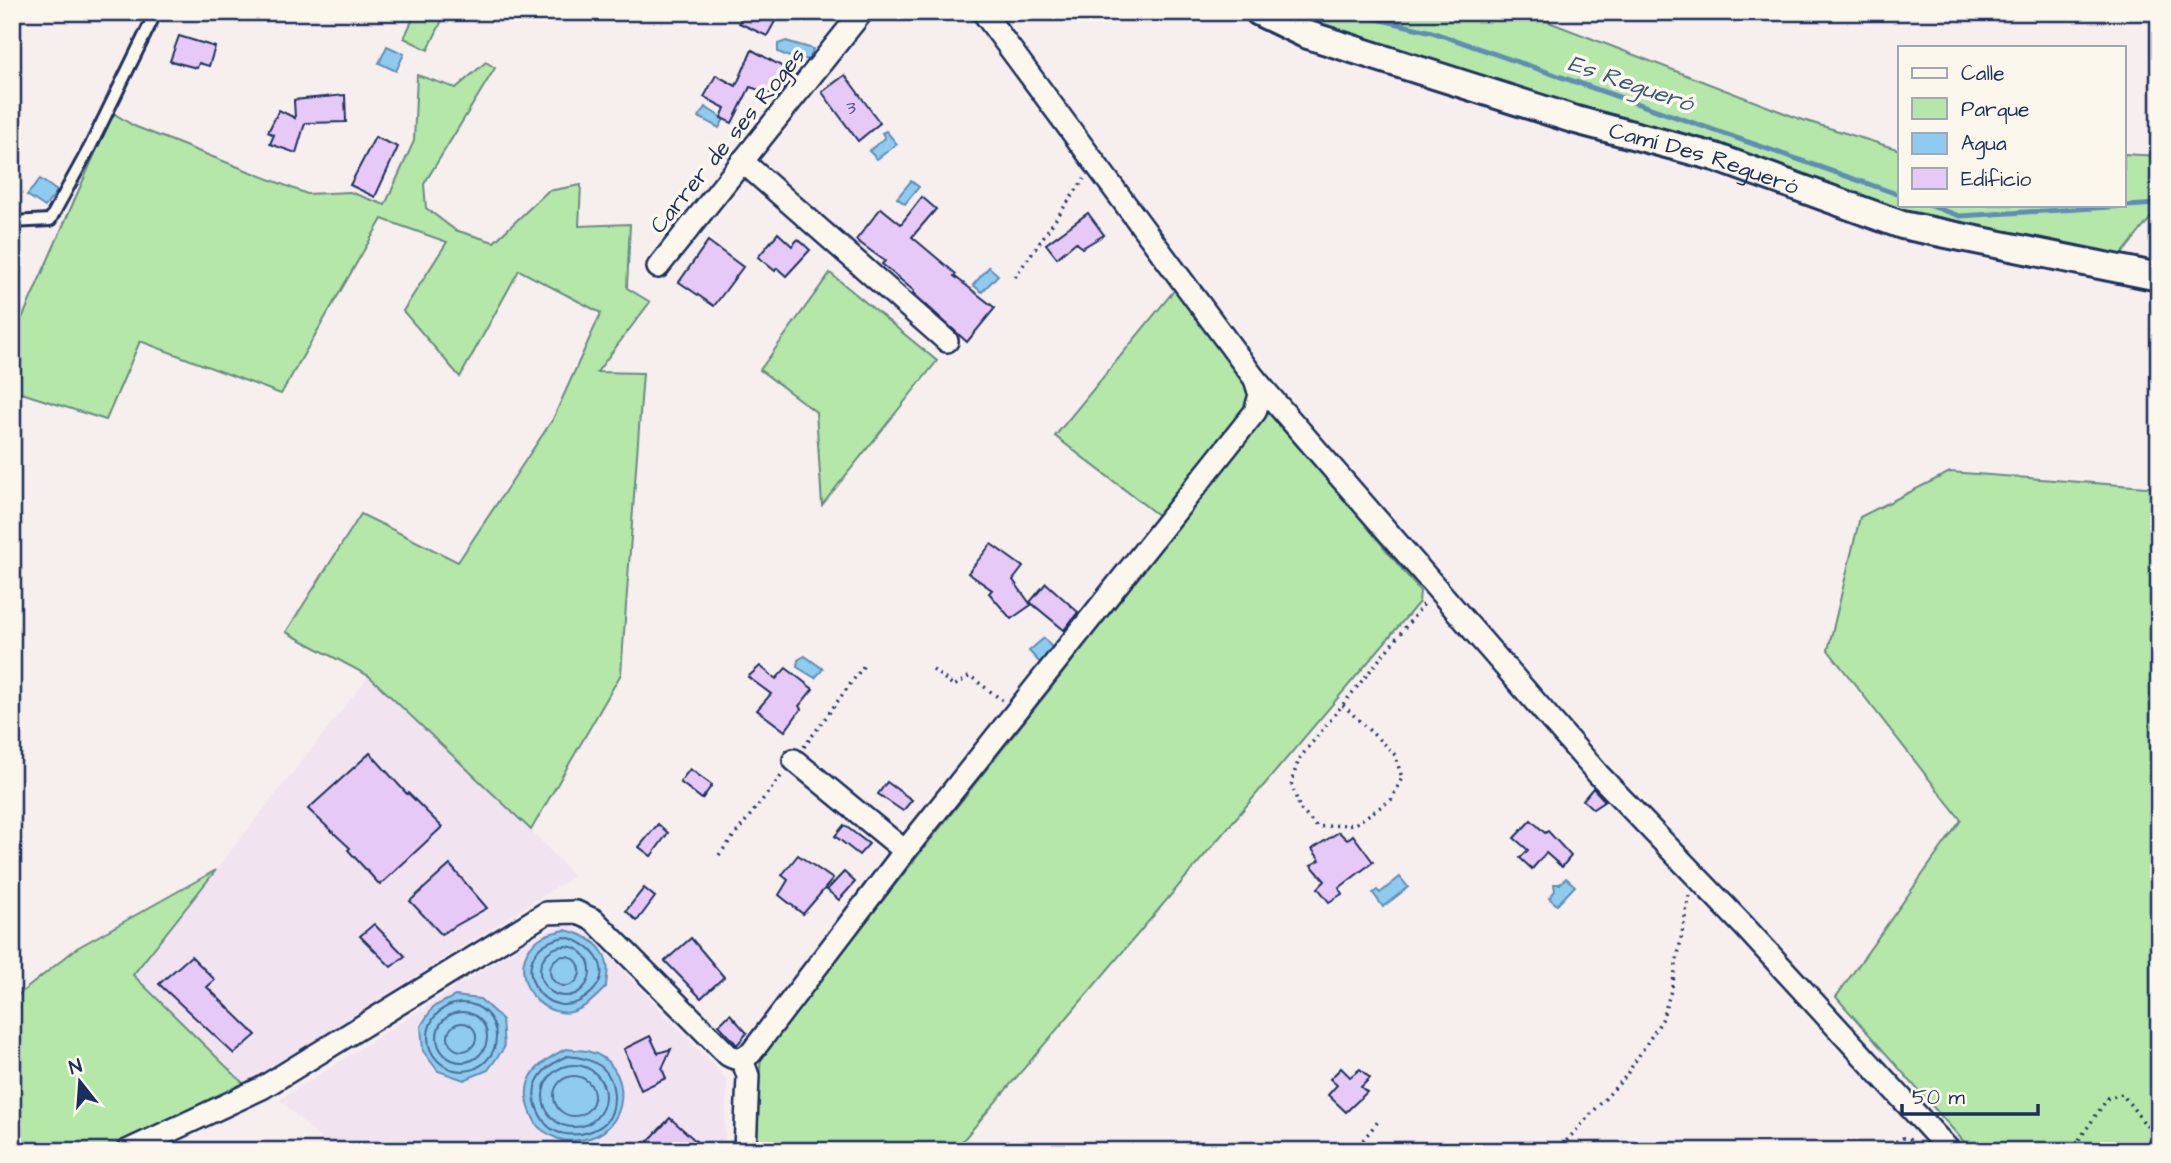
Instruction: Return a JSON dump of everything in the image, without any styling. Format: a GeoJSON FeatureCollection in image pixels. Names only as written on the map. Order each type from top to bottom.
{"type":"FeatureCollection","features":[{"type":"Feature","properties":{"kind":"street","name":"Carrer de ses Roges"},"geometry":{"type":"LineString","coordinates":[[658,267],[862,12]]}},
{"type":"Feature","properties":{"kind":"street"},"geometry":{"type":"LineString","coordinates":[[983,12],[1255,379],[1598,774],[1950,1151]]}},
{"type":"Feature","properties":{"kind":"street","name":"Camí Des Regueró"},"geometry":{"type":"LineString","coordinates":[[1259,12],[1304,34],[1576,120],[1715,157],[1902,225],[2159,276]]}},
{"type":"Feature","properties":{"kind":"street"},"geometry":{"type":"LineString","coordinates":[[742,161],[947,341]]}},
{"type":"Feature","properties":{"kind":"street"},"geometry":{"type":"LineString","coordinates":[[127,1151],[262,1088],[546,913],[576,912],[594,920],[728,1055],[742,1059],[751,1053],[905,851],[1255,412],[1259,395],[1255,379]]}},
{"type":"Feature","properties":{"kind":"street"},"geometry":{"type":"LineString","coordinates":[[794,760],[905,851]]}},
{"type":"Feature","properties":{"kind":"street"},"geometry":{"type":"LineString","coordinates":[[742,1059],[748,1076],[744,1151]]}},
{"type":"Feature","properties":{"kind":"lane"},"geometry":{"type":"LineString","coordinates":[[12,222],[50,220],[90,148],[156,12]]}},
{"type":"Feature","properties":{"kind":"path"},"geometry":{"type":"LineString","coordinates":[[1015,277],[1096,162]]}},
{"type":"Feature","properties":{"kind":"path"},"geometry":{"type":"LineString","coordinates":[[1343,705],[1395,755],[1402,778],[1391,800],[1355,824],[1317,827],[1300,809],[1291,783],[1299,759],[1343,705],[1418,614],[1435,588]]}},
{"type":"Feature","properties":{"kind":"path"},"geometry":{"type":"LineString","coordinates":[[933,670],[954,687],[970,676],[1017,710]]}},
{"type":"Feature","properties":{"kind":"path"},"geometry":{"type":"LineString","coordinates":[[1557,1151],[1625,1077],[1662,1020],[1672,986],[1693,873]]}},
{"type":"Feature","properties":{"kind":"path"},"geometry":{"type":"LineString","coordinates":[[2071,1151],[2108,1098],[2122,1094],[2159,1142]]}},
{"type":"Feature","properties":{"kind":"path"},"geometry":{"type":"LineString","coordinates":[[1354,1151],[1380,1119]]}},
{"type":"Feature","properties":{"kind":"path"},"geometry":{"type":"LineString","coordinates":[[1877,1151],[1903,1138],[1923,1143]]}},
{"type":"Feature","properties":{"kind":"shaded area"},"geometry":{"type":"Polygon","coordinates":[[[369,676],[531,830],[574,876],[245,1085],[133,975],[369,676]]]}},
{"type":"Feature","properties":{"kind":"shaded area"},"geometry":{"type":"Polygon","coordinates":[[[570,925],[589,935],[727,1080],[724,1151],[333,1151],[280,1100],[528,941],[552,929],[570,925]]]}},
{"type":"Feature","properties":{"kind":"green space"},"geometry":{"type":"Polygon","coordinates":[[[416,12],[446,12],[428,50],[404,38],[416,12]]]}},
{"type":"Feature","properties":{"kind":"green space"},"geometry":{"type":"Polygon","coordinates":[[[1286,12],[1523,12],[1800,119],[1898,149],[1898,206],[2126,206],[2126,154],[2159,156],[2159,214],[2153,215],[2118,259],[1939,227],[1622,121],[1475,77],[1286,12]]]}},
{"type":"Feature","properties":{"kind":"green space"},"geometry":{"type":"Polygon","coordinates":[[[486,62],[495,68],[424,184],[426,208],[455,230],[494,242],[548,191],[581,185],[579,226],[630,224],[627,288],[650,302],[597,372],[643,373],[621,674],[531,830],[369,676],[286,632],[361,514],[458,562],[553,419],[601,313],[519,270],[460,377],[403,311],[447,242],[382,219],[281,394],[140,341],[106,420],[12,390],[12,341],[113,113],[134,126],[307,194],[350,192],[385,205],[414,141],[417,75],[456,88],[486,62]]]}},
{"type":"Feature","properties":{"kind":"green space"},"geometry":{"type":"Polygon","coordinates":[[[830,273],[937,361],[822,505],[816,412],[760,370],[830,273]]]}},
{"type":"Feature","properties":{"kind":"green space"},"geometry":{"type":"Polygon","coordinates":[[[1176,288],[1255,393],[1159,516],[1055,436],[1176,288]]]}},
{"type":"Feature","properties":{"kind":"green space"},"geometry":{"type":"Polygon","coordinates":[[[1271,410],[1420,591],[1419,602],[954,1151],[755,1151],[761,1054],[1271,410]]]}},
{"type":"Feature","properties":{"kind":"green space"},"geometry":{"type":"Polygon","coordinates":[[[1950,472],[2159,488],[2159,1151],[1972,1151],[1836,997],[1961,820],[1828,650],[1860,517],[1950,472]]]}},
{"type":"Feature","properties":{"kind":"green space"},"geometry":{"type":"Polygon","coordinates":[[[216,870],[133,975],[245,1085],[104,1151],[12,1151],[12,1000],[77,948],[216,870]]]}},
{"type":"Feature","properties":{"kind":"water"},"geometry":{"type":"Polygon","coordinates":[[[786,41],[813,49],[810,60],[801,58],[799,61],[778,52],[778,44],[786,41]]]}},
{"type":"Feature","properties":{"kind":"water"},"geometry":{"type":"Polygon","coordinates":[[[387,46],[404,54],[396,71],[379,63],[387,46]]]}},
{"type":"Feature","properties":{"kind":"water"},"geometry":{"type":"Polygon","coordinates":[[[705,107],[724,119],[719,128],[699,117],[705,107]]]}},
{"type":"Feature","properties":{"kind":"water"},"geometry":{"type":"Polygon","coordinates":[[[886,131],[897,144],[877,159],[869,151],[885,138],[882,133],[886,131]]]}},
{"type":"Feature","properties":{"kind":"water"},"geometry":{"type":"Polygon","coordinates":[[[40,179],[57,191],[45,207],[27,195],[40,179]]]}},
{"type":"Feature","properties":{"kind":"water"},"geometry":{"type":"Polygon","coordinates":[[[911,181],[919,187],[905,204],[897,198],[911,181]]]}},
{"type":"Feature","properties":{"kind":"water"},"geometry":{"type":"Polygon","coordinates":[[[989,267],[998,275],[982,292],[973,285],[989,267]]]}},
{"type":"Feature","properties":{"kind":"water"},"geometry":{"type":"Polygon","coordinates":[[[1044,638],[1054,650],[1041,664],[1029,651],[1044,638]]]}},
{"type":"Feature","properties":{"kind":"water"},"geometry":{"type":"Polygon","coordinates":[[[805,656],[823,669],[815,678],[797,667],[798,660],[805,656]]]}},
{"type":"Feature","properties":{"kind":"water"},"geometry":{"type":"Polygon","coordinates":[[[1400,877],[1408,887],[1383,907],[1373,893],[1377,890],[1380,893],[1400,877]]]}},
{"type":"Feature","properties":{"kind":"water"},"geometry":{"type":"Polygon","coordinates":[[[1566,878],[1575,886],[1557,905],[1549,898],[1555,891],[1554,884],[1560,884],[1566,878]]]}},
{"type":"Feature","properties":{"kind":"water"},"geometry":{"type":"Polygon","coordinates":[[[565,930],[579,934],[597,945],[605,957],[608,970],[606,987],[586,1005],[567,1013],[555,1011],[535,999],[524,979],[523,968],[530,947],[548,934],[565,930]]]}},
{"type":"Feature","properties":{"kind":"water"},"geometry":{"type":"Polygon","coordinates":[[[455,996],[480,999],[502,1019],[504,1048],[488,1070],[464,1080],[438,1071],[423,1051],[421,1026],[433,1007],[455,996]]]}},
{"type":"Feature","properties":{"kind":"water"},"geometry":{"type":"Polygon","coordinates":[[[566,1049],[587,1051],[603,1058],[614,1069],[620,1083],[621,1098],[618,1113],[610,1126],[597,1135],[570,1141],[561,1140],[540,1129],[530,1112],[527,1099],[527,1089],[535,1070],[566,1049]]]}},
{"type":"Feature","properties":{"kind":"building"},"geometry":{"type":"Polygon","coordinates":[[[744,12],[780,12],[767,36],[739,23],[744,12]]]}},
{"type":"Feature","properties":{"kind":"building"},"geometry":{"type":"Polygon","coordinates":[[[179,36],[215,47],[209,66],[199,63],[197,68],[170,61],[179,36]]]}},
{"type":"Feature","properties":{"kind":"building"},"geometry":{"type":"Polygon","coordinates":[[[752,50],[796,74],[778,96],[750,87],[732,123],[721,118],[725,108],[704,97],[716,75],[736,86],[752,50]]]}},
{"type":"Feature","properties":{"kind":"building"},"geometry":{"type":"Polygon","coordinates":[[[845,75],[880,123],[858,141],[822,92],[845,75]]]}},
{"type":"Feature","properties":{"kind":"building"},"geometry":{"type":"Polygon","coordinates":[[[345,95],[346,122],[305,123],[296,153],[270,144],[274,135],[268,132],[279,110],[295,118],[294,100],[345,95]]]}},
{"type":"Feature","properties":{"kind":"building"},"geometry":{"type":"Polygon","coordinates":[[[375,137],[398,147],[375,197],[350,185],[375,137]]]}},
{"type":"Feature","properties":{"kind":"building"},"geometry":{"type":"Polygon","coordinates":[[[922,197],[936,209],[912,237],[956,274],[954,276],[995,308],[967,342],[882,264],[885,261],[856,240],[881,208],[901,224],[922,197]]]}},
{"type":"Feature","properties":{"kind":"building"},"geometry":{"type":"Polygon","coordinates":[[[1088,213],[1104,235],[1082,248],[1076,242],[1057,258],[1046,244],[1088,213]]]}},
{"type":"Feature","properties":{"kind":"building"},"geometry":{"type":"Polygon","coordinates":[[[778,233],[792,246],[798,239],[810,250],[786,276],[758,257],[778,233]]]}},
{"type":"Feature","properties":{"kind":"building"},"geometry":{"type":"Polygon","coordinates":[[[708,241],[743,267],[714,306],[679,282],[708,241]]]}},
{"type":"Feature","properties":{"kind":"building"},"geometry":{"type":"Polygon","coordinates":[[[991,544],[1023,567],[1013,580],[1031,605],[1011,619],[989,593],[992,590],[968,573],[991,544]]]}},
{"type":"Feature","properties":{"kind":"building"},"geometry":{"type":"Polygon","coordinates":[[[1046,583],[1078,612],[1064,630],[1030,602],[1046,583]]]}},
{"type":"Feature","properties":{"kind":"building"},"geometry":{"type":"Polygon","coordinates":[[[760,666],[776,679],[786,668],[813,689],[799,706],[801,709],[785,731],[757,710],[771,694],[748,677],[760,666]]]}},
{"type":"Feature","properties":{"kind":"building"},"geometry":{"type":"Polygon","coordinates":[[[370,753],[442,827],[380,885],[348,850],[350,848],[308,809],[370,753]]]}},
{"type":"Feature","properties":{"kind":"building"},"geometry":{"type":"Polygon","coordinates":[[[690,769],[712,785],[702,799],[680,782],[690,769]]]}},
{"type":"Feature","properties":{"kind":"building"},"geometry":{"type":"Polygon","coordinates":[[[887,782],[912,800],[903,811],[878,794],[887,782]]]}},
{"type":"Feature","properties":{"kind":"building"},"geometry":{"type":"Polygon","coordinates":[[[1593,788],[1605,801],[1593,809],[1583,800],[1593,788]]]}},
{"type":"Feature","properties":{"kind":"building"},"geometry":{"type":"Polygon","coordinates":[[[1531,820],[1545,833],[1548,831],[1571,856],[1562,867],[1546,853],[1532,869],[1520,858],[1528,850],[1514,838],[1531,820]]]}},
{"type":"Feature","properties":{"kind":"building"},"geometry":{"type":"Polygon","coordinates":[[[658,824],[668,833],[651,856],[639,847],[658,824]]]}},
{"type":"Feature","properties":{"kind":"building"},"geometry":{"type":"Polygon","coordinates":[[[844,825],[869,844],[859,855],[835,836],[844,825]]]}},
{"type":"Feature","properties":{"kind":"building"},"geometry":{"type":"Polygon","coordinates":[[[1339,832],[1347,840],[1353,835],[1373,862],[1339,888],[1342,894],[1329,902],[1318,888],[1325,881],[1311,865],[1320,860],[1312,849],[1339,832]]]}},
{"type":"Feature","properties":{"kind":"building"},"geometry":{"type":"Polygon","coordinates":[[[798,855],[833,879],[803,914],[779,895],[788,880],[782,875],[798,855]]]}},
{"type":"Feature","properties":{"kind":"building"},"geometry":{"type":"Polygon","coordinates":[[[450,865],[487,908],[441,934],[410,901],[450,865]]]}},
{"type":"Feature","properties":{"kind":"building"},"geometry":{"type":"Polygon","coordinates":[[[844,872],[855,882],[839,900],[827,890],[844,872]]]}},
{"type":"Feature","properties":{"kind":"building"},"geometry":{"type":"Polygon","coordinates":[[[644,888],[655,897],[637,921],[626,911],[644,888]]]}},
{"type":"Feature","properties":{"kind":"building"},"geometry":{"type":"Polygon","coordinates":[[[374,924],[405,956],[391,967],[360,936],[374,924]]]}},
{"type":"Feature","properties":{"kind":"building"},"geometry":{"type":"Polygon","coordinates":[[[691,938],[724,977],[701,998],[665,961],[691,938]]]}},
{"type":"Feature","properties":{"kind":"building"},"geometry":{"type":"Polygon","coordinates":[[[191,956],[215,980],[207,987],[256,1035],[234,1054],[159,984],[191,956]]]}},
{"type":"Feature","properties":{"kind":"building"},"geometry":{"type":"Polygon","coordinates":[[[730,1014],[747,1033],[737,1045],[719,1025],[730,1014]]]}},
{"type":"Feature","properties":{"kind":"building"},"geometry":{"type":"Polygon","coordinates":[[[650,1036],[658,1053],[671,1049],[662,1069],[666,1078],[641,1090],[624,1049],[650,1036]]]}},
{"type":"Feature","properties":{"kind":"building"},"geometry":{"type":"Polygon","coordinates":[[[1341,1068],[1350,1077],[1360,1069],[1370,1078],[1361,1087],[1367,1092],[1346,1112],[1328,1095],[1337,1085],[1330,1079],[1341,1068]]]}},
{"type":"Feature","properties":{"kind":"building"},"geometry":{"type":"Polygon","coordinates":[[[670,1118],[697,1142],[689,1151],[639,1151],[670,1118]]]}},
{"type":"Feature","properties":{"kind":"waterway","name":"Es Regueró"},"geometry":{"type":"LineString","coordinates":[[1348,12],[1432,32],[1898,194]]}},
{"type":"Feature","properties":{"kind":"waterway","name":"Es Regueró"},"geometry":{"type":"LineString","coordinates":[[2126,206],[2159,204]]}},
{"type":"Feature","properties":{"kind":"waterway","name":"Es Regueró"},"geometry":{"type":"LineString","coordinates":[[1931,206],[1960,216],[2126,206]]}}]}
